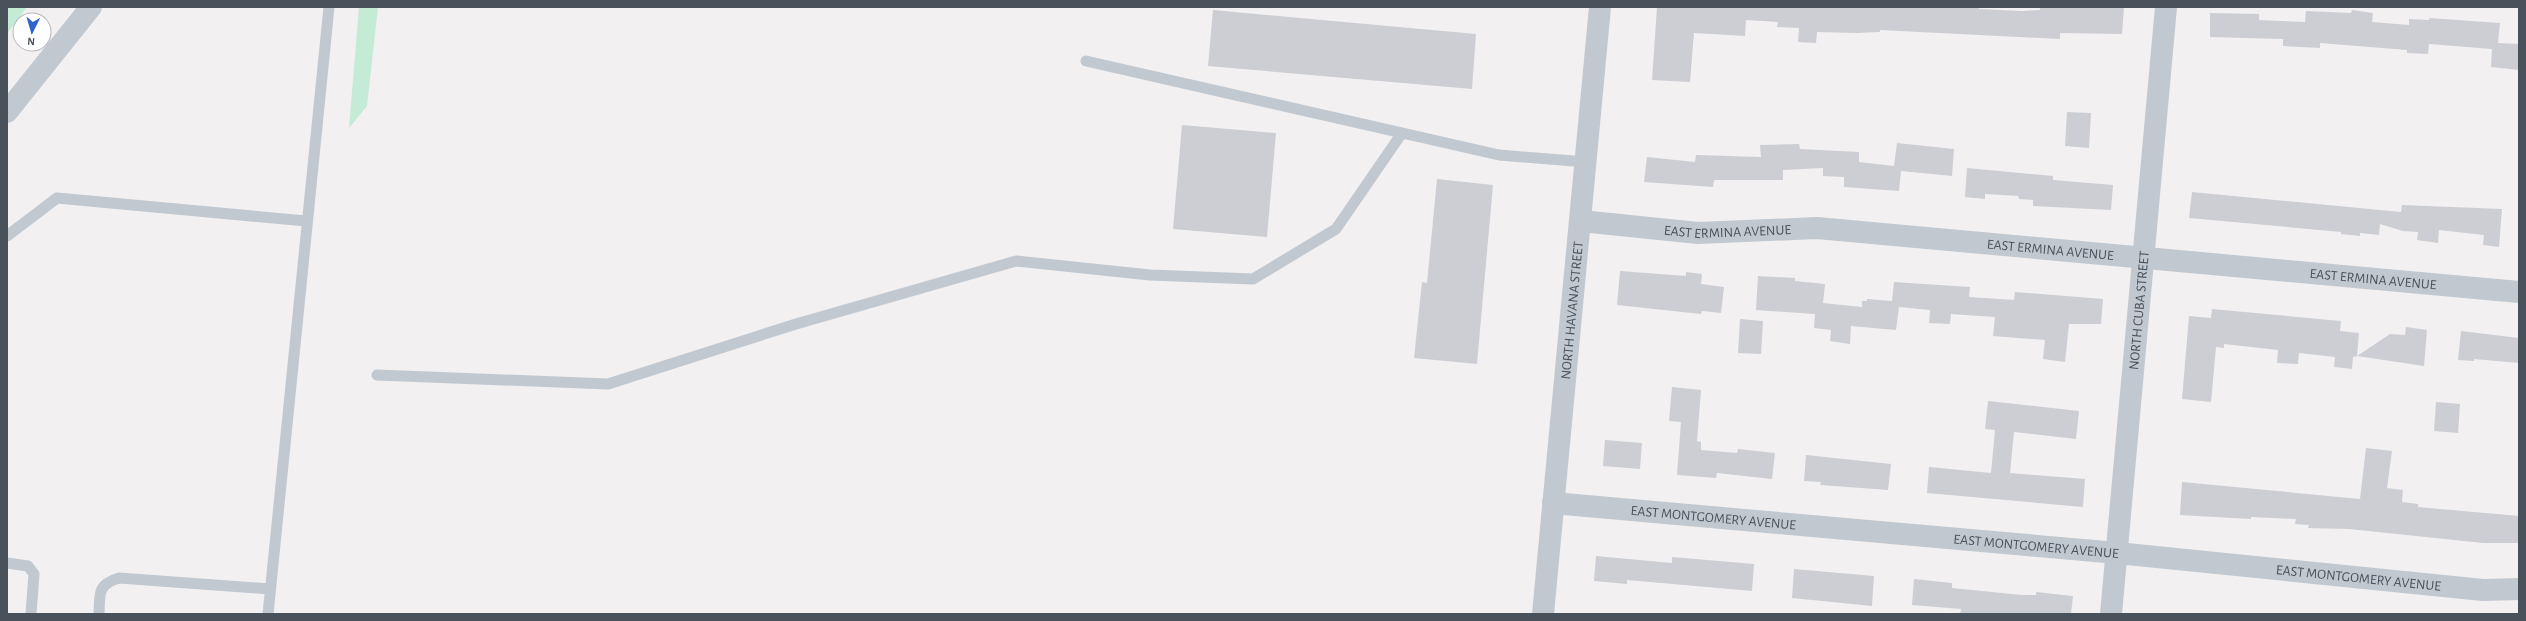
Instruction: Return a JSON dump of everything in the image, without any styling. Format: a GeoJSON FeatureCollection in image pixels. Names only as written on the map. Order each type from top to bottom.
{"type":"FeatureCollection","features":[{"type":"Feature","properties":{"kind":"street"},"geometry":{"type":"LineString","coordinates":[[7,112],[91,7]]}},
{"type":"Feature","properties":{"kind":"street","name":"NORTH HAVANA STREET"},"geometry":{"type":"LineString","coordinates":[[1543,614],[1600,7]]}},
{"type":"Feature","properties":{"kind":"street","name":"NORTH CUBA STREET"},"geometry":{"type":"LineString","coordinates":[[2111,614],[2166,7]]}},
{"type":"Feature","properties":{"kind":"street","name":"EAST ERMINA AVENUE"},"geometry":{"type":"LineString","coordinates":[[1581,221],[1698,233],[1817,228],[2519,292]]}},
{"type":"Feature","properties":{"kind":"street","name":"EAST MONTGOMERY AVENUE"},"geometry":{"type":"LineString","coordinates":[[1553,503],[2117,553],[2483,590],[2519,589]]}},
{"type":"Feature","properties":{"kind":"lane"},"geometry":{"type":"LineString","coordinates":[[268,614],[306,221],[329,7]]}},
{"type":"Feature","properties":{"kind":"lane"},"geometry":{"type":"LineString","coordinates":[[1086,61],[1499,155],[1586,162]]}},
{"type":"Feature","properties":{"kind":"lane"},"geometry":{"type":"LineString","coordinates":[[377,375],[608,384],[796,324],[1016,261],[1150,275],[1253,279],[1336,229],[1402,133]]}},
{"type":"Feature","properties":{"kind":"lane"},"geometry":{"type":"LineString","coordinates":[[7,236],[56,198],[306,221]]}},
{"type":"Feature","properties":{"kind":"lane"},"geometry":{"type":"LineString","coordinates":[[7,563],[28,566],[34,574],[31,614]]}},
{"type":"Feature","properties":{"kind":"lane"},"geometry":{"type":"LineString","coordinates":[[99,614],[100,592],[107,582],[120,578],[270,589]]}},
{"type":"Feature","properties":{"kind":"green space"},"geometry":{"type":"Polygon","coordinates":[[[7,7],[27,7],[23,12],[12,12],[12,27],[7,34],[7,7]]]}},
{"type":"Feature","properties":{"kind":"green space"},"geometry":{"type":"Polygon","coordinates":[[[359,7],[378,7],[367,106],[349,128],[359,7]]]}},
{"type":"Feature","properties":{"kind":"building"},"geometry":{"type":"Polygon","coordinates":[[[1657,7],[1979,7],[1979,9],[2022,11],[2040,10],[2040,7],[2124,7],[2122,34],[2060,33],[2060,39],[1880,30],[1880,32],[1857,33],[1817,32],[1816,43],[1798,42],[1799,28],[1777,27],[1778,22],[1746,20],[1745,36],[1694,33],[1690,82],[1652,80],[1657,7]]]}},
{"type":"Feature","properties":{"kind":"building"},"geometry":{"type":"Polygon","coordinates":[[[1213,10],[1476,34],[1472,89],[1208,66],[1213,10]]]}},
{"type":"Feature","properties":{"kind":"building"},"geometry":{"type":"Polygon","coordinates":[[[2352,10],[2373,13],[2372,22],[2409,25],[2409,19],[2429,20],[2429,18],[2500,23],[2498,43],[2519,44],[2519,70],[2491,67],[2492,49],[2429,44],[2428,54],[2407,53],[2407,50],[2320,43],[2320,48],[2283,46],[2283,39],[2210,37],[2210,13],[2259,14],[2259,20],[2305,22],[2306,11],[2351,13],[2352,10]]]}},
{"type":"Feature","properties":{"kind":"building"},"geometry":{"type":"Polygon","coordinates":[[[2067,112],[2091,113],[2089,148],[2065,146],[2067,112]]]}},
{"type":"Feature","properties":{"kind":"building"},"geometry":{"type":"Polygon","coordinates":[[[1182,125],[1276,133],[1267,237],[1173,229],[1182,125]]]}},
{"type":"Feature","properties":{"kind":"building"},"geometry":{"type":"Polygon","coordinates":[[[1897,143],[1954,149],[1952,176],[1901,171],[1899,191],[1844,187],[1844,177],[1823,176],[1823,168],[1783,170],[1783,180],[1714,180],[1713,187],[1644,182],[1647,157],[1695,162],[1696,155],[1761,157],[1760,145],[1799,144],[1800,149],[1859,152],[1859,162],[1894,166],[1897,143]]]}},
{"type":"Feature","properties":{"kind":"building"},"geometry":{"type":"Polygon","coordinates":[[[1967,168],[2053,176],[2053,180],[2113,185],[2111,210],[2033,206],[2033,200],[2019,199],[2018,196],[1985,194],[1985,199],[1965,197],[1967,168]]]}},
{"type":"Feature","properties":{"kind":"building"},"geometry":{"type":"Polygon","coordinates":[[[1437,179],[1493,185],[1477,364],[1414,358],[1422,282],[1427,283],[1437,179]]]}},
{"type":"Feature","properties":{"kind":"building"},"geometry":{"type":"Polygon","coordinates":[[[2192,192],[2401,212],[2402,205],[2502,209],[2499,247],[2483,245],[2484,235],[2439,230],[2438,243],[2417,240],[2418,232],[2403,231],[2380,224],[2379,235],[2360,233],[2360,236],[2341,234],[2341,232],[2189,218],[2192,192]]]}},
{"type":"Feature","properties":{"kind":"building"},"geometry":{"type":"Polygon","coordinates":[[[1620,271],[1686,276],[1686,272],[1702,274],[1701,284],[1724,287],[1721,313],[1702,311],[1701,314],[1617,305],[1620,271]]]}},
{"type":"Feature","properties":{"kind":"building"},"geometry":{"type":"Polygon","coordinates":[[[1758,276],[1795,278],[1795,281],[1825,284],[1823,303],[1862,307],[1862,301],[1867,301],[1867,299],[1892,301],[1894,282],[1970,287],[1969,297],[2014,300],[2015,292],[2103,299],[2101,324],[2069,324],[2065,362],[2043,359],[2045,340],[1993,336],[1995,317],[1951,314],[1950,324],[1929,323],[1930,310],[1899,307],[1896,330],[1851,326],[1850,344],[1830,341],[1831,330],[1814,328],[1815,314],[1756,310],[1758,276]]]}},
{"type":"Feature","properties":{"kind":"building"},"geometry":{"type":"Polygon","coordinates":[[[2212,309],[2341,321],[2340,331],[2359,333],[2357,356],[2353,357],[2352,369],[2334,367],[2335,357],[2299,353],[2298,364],[2277,363],[2278,350],[2224,344],[2224,348],[2216,347],[2211,402],[2182,399],[2189,316],[2211,318],[2212,309]]]}},
{"type":"Feature","properties":{"kind":"building"},"geometry":{"type":"Polygon","coordinates":[[[1740,319],[1763,321],[1761,354],[1738,353],[1740,319]]]}},
{"type":"Feature","properties":{"kind":"building"},"geometry":{"type":"Polygon","coordinates":[[[2406,327],[2427,330],[2424,366],[2357,356],[2390,334],[2405,335],[2406,327]]]}},
{"type":"Feature","properties":{"kind":"building"},"geometry":{"type":"Polygon","coordinates":[[[2461,331],[2519,338],[2519,363],[2474,359],[2474,361],[2458,360],[2461,331]]]}},
{"type":"Feature","properties":{"kind":"building"},"geometry":{"type":"Polygon","coordinates":[[[1672,387],[1701,390],[1697,441],[1701,442],[1701,450],[1737,453],[1738,449],[1775,453],[1772,479],[1717,473],[1716,478],[1677,475],[1681,422],[1669,421],[1672,387]]]}},
{"type":"Feature","properties":{"kind":"building"},"geometry":{"type":"Polygon","coordinates":[[[1988,401],[2079,411],[2076,439],[2014,432],[2010,473],[2085,479],[2083,507],[1927,493],[1929,467],[1991,473],[1995,430],[1985,429],[1988,401]]]}},
{"type":"Feature","properties":{"kind":"building"},"geometry":{"type":"Polygon","coordinates":[[[2436,402],[2460,404],[2458,433],[2434,431],[2436,402]]]}},
{"type":"Feature","properties":{"kind":"building"},"geometry":{"type":"Polygon","coordinates":[[[1605,440],[1642,443],[1640,469],[1603,466],[1605,440]]]}},
{"type":"Feature","properties":{"kind":"building"},"geometry":{"type":"Polygon","coordinates":[[[2366,448],[2392,451],[2387,488],[2403,490],[2402,502],[2418,504],[2418,507],[2519,516],[2519,543],[2483,543],[2349,529],[2308,528],[2309,525],[2295,524],[2296,519],[2251,517],[2251,519],[2180,515],[2182,482],[2360,499],[2366,448]]]}},
{"type":"Feature","properties":{"kind":"building"},"geometry":{"type":"Polygon","coordinates":[[[1806,455],[1891,464],[1888,490],[1820,485],[1821,482],[1804,481],[1806,455]]]}},
{"type":"Feature","properties":{"kind":"building"},"geometry":{"type":"Polygon","coordinates":[[[1596,556],[1672,563],[1672,557],[1754,564],[1752,591],[1627,580],[1627,584],[1594,581],[1596,556]]]}},
{"type":"Feature","properties":{"kind":"building"},"geometry":{"type":"Polygon","coordinates":[[[1794,569],[1874,576],[1872,606],[1792,598],[1794,569]]]}},
{"type":"Feature","properties":{"kind":"building"},"geometry":{"type":"Polygon","coordinates":[[[1914,579],[1952,583],[1952,588],[2022,595],[2036,595],[2036,592],[2073,596],[2071,614],[1960,614],[1961,609],[1912,605],[1914,579]]]}}]}
